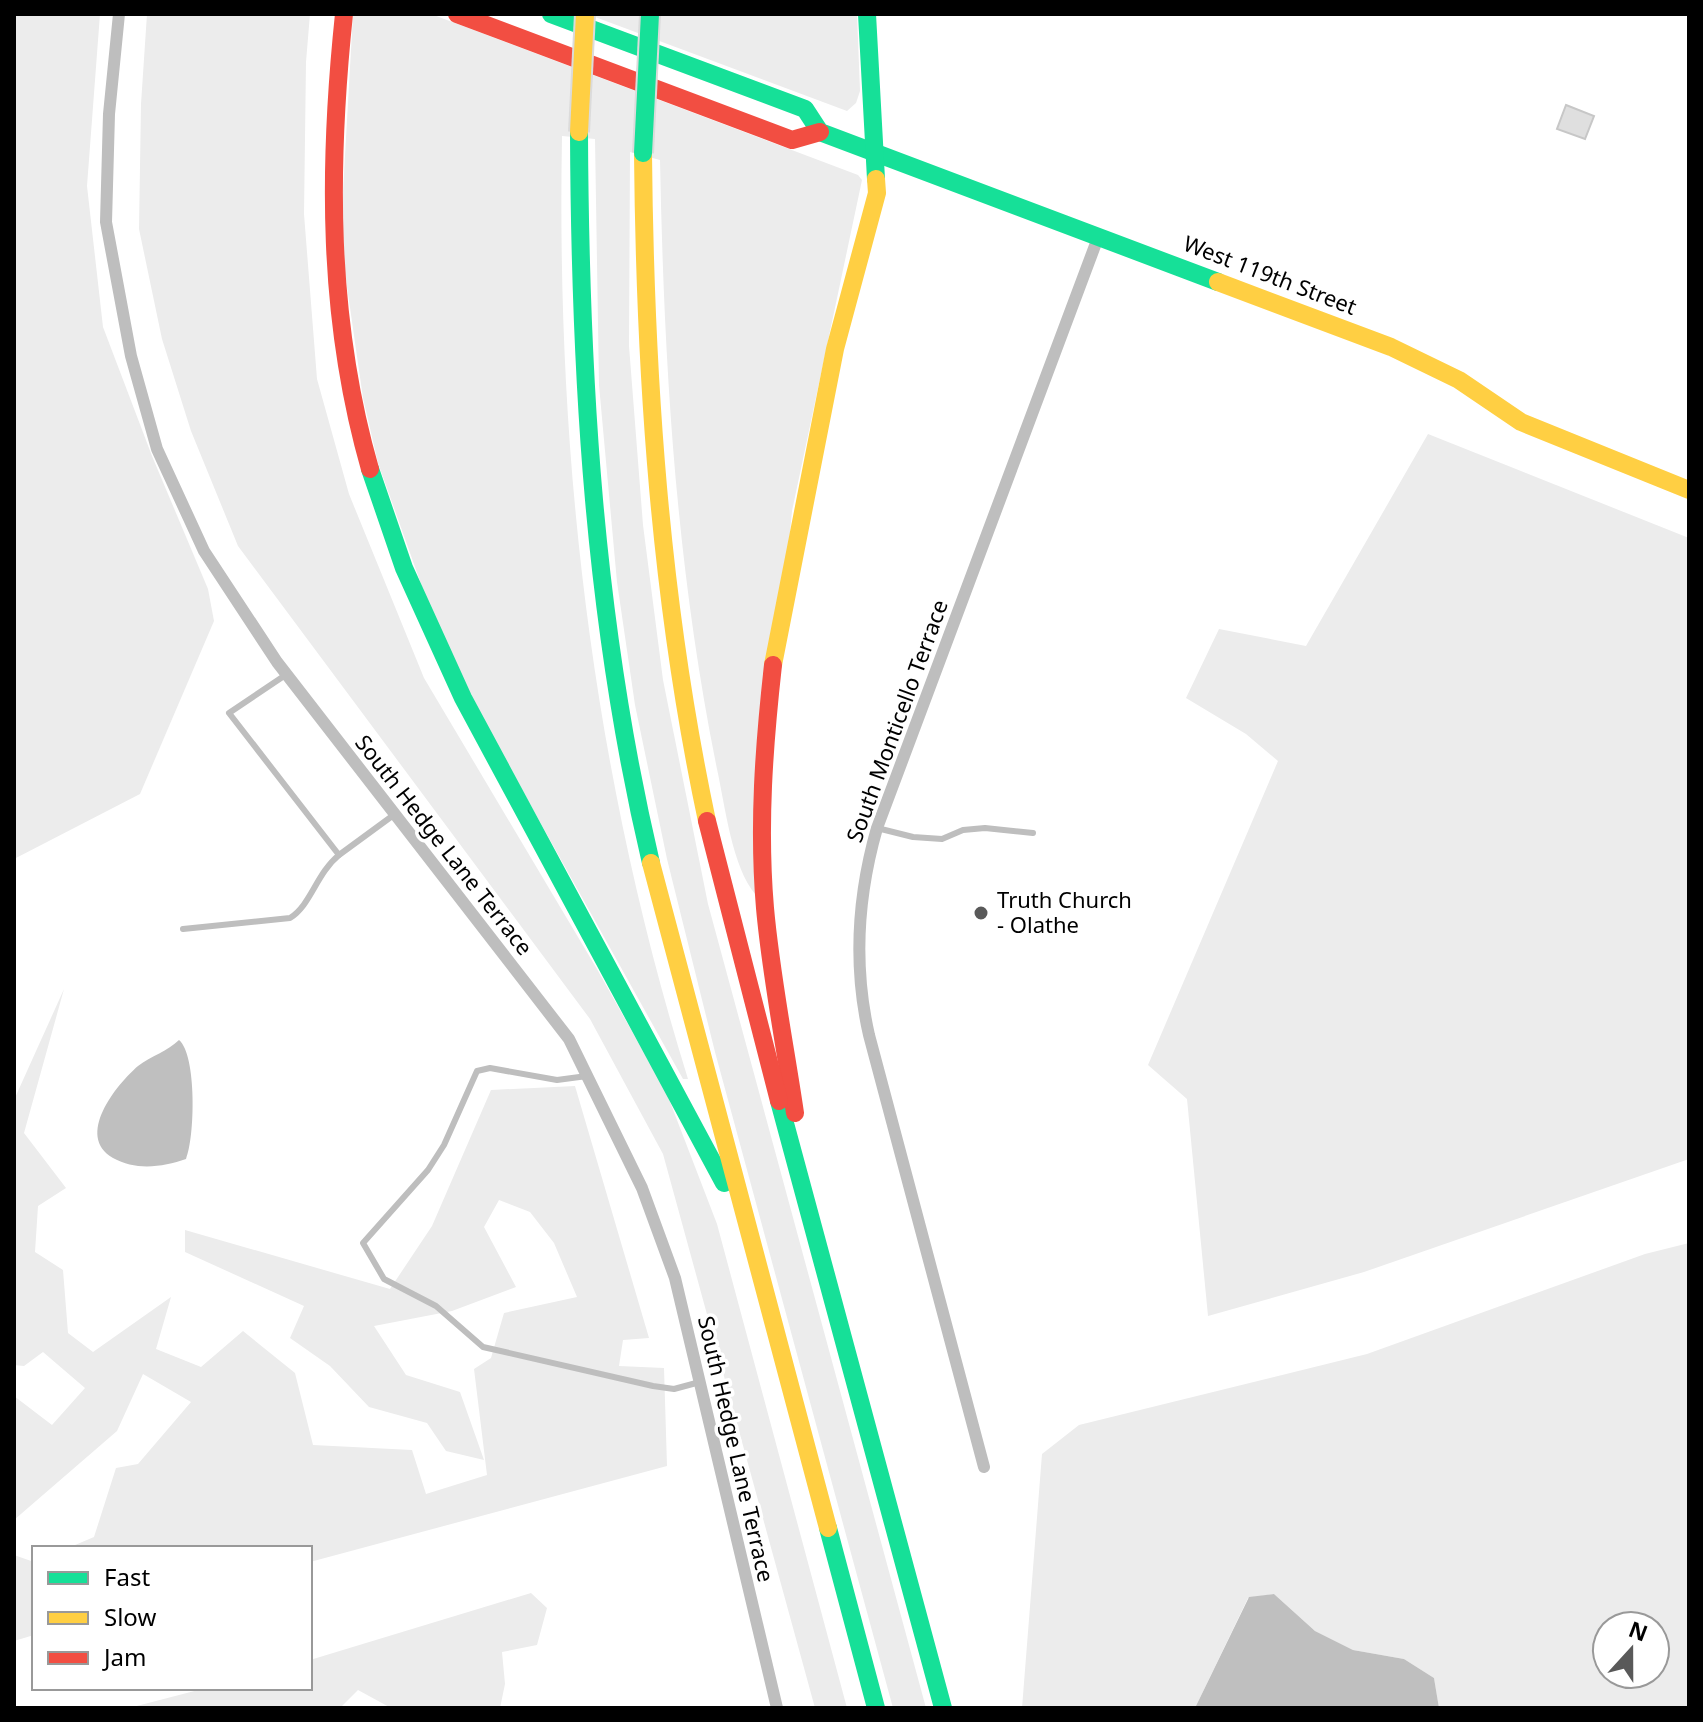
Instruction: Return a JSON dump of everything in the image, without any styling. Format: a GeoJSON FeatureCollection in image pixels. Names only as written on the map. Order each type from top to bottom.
{"type":"FeatureCollection","features":[{"type":"Feature","properties":{"kind":"main road"},"geometry":{"type":"LineString","coordinates":[[344,14],[332,167],[334,256],[345,362],[378,499],[403,570],[456,689],[674,1085],[748,1231]]}},
{"type":"Feature","properties":{"kind":"main road","name":"West 119th Street"},"geometry":{"type":"LineString","coordinates":[[457,14],[792,140],[820,132],[1099,235],[1422,360],[1459,380],[1521,422],[1689,490]]}},
{"type":"Feature","properties":{"kind":"main road","name":"West 119th Street"},"geometry":{"type":"LineString","coordinates":[[551,14],[805,109],[820,132]]}},
{"type":"Feature","properties":{"kind":"main road"},"geometry":{"type":"LineString","coordinates":[[585,14],[579,132],[579,284],[586,421],[610,648],[626,741],[668,934],[876,1708]]}},
{"type":"Feature","properties":{"kind":"main road"},"geometry":{"type":"LineString","coordinates":[[650,14],[643,153],[643,317],[658,514],[685,710],[729,914],[943,1708]]}},
{"type":"Feature","properties":{"kind":"main road"},"geometry":{"type":"LineString","coordinates":[[810,1216],[765,910],[763,754],[776,640],[796,539],[835,349],[877,193],[867,14]]}},
{"type":"Feature","properties":{"kind":"street","name":"South Hedge Lane Terrace"},"geometry":{"type":"LineString","coordinates":[[119,14],[109,114],[106,222],[131,356],[157,449],[204,551],[287,674],[569,1039],[642,1188],[670,1263],[777,1708]]}},
{"type":"Feature","properties":{"kind":"street","name":"South Monticello Terrace"},"geometry":{"type":"LineString","coordinates":[[984,1467],[861,1003],[859,908],[877,828],[1099,235]]}},
{"type":"Feature","properties":{"kind":"lane"},"geometry":{"type":"LineString","coordinates":[[287,674],[229,713],[339,855]]}},
{"type":"Feature","properties":{"kind":"lane"},"geometry":{"type":"LineString","coordinates":[[183,929],[290,918],[303,906],[323,869],[395,814]]}},
{"type":"Feature","properties":{"kind":"lane"},"geometry":{"type":"LineString","coordinates":[[877,828],[913,837],[942,839],[963,830],[985,828],[1033,833]]}},
{"type":"Feature","properties":{"kind":"lane"},"geometry":{"type":"LineString","coordinates":[[587,1076],[557,1080],[490,1068],[477,1071],[444,1145],[428,1170],[363,1243],[384,1279],[436,1306],[483,1347],[653,1386],[674,1389],[700,1382]]}},
{"type":"Feature","properties":{"kind":"shaded area"},"geometry":{"type":"Polygon","coordinates":[[[14,14],[100,14],[87,186],[103,327],[152,456],[208,589],[214,621],[140,794],[14,859],[14,14]]]}},
{"type":"Feature","properties":{"kind":"shaded area"},"geometry":{"type":"Polygon","coordinates":[[[147,14],[310,14],[306,62],[304,214],[317,379],[349,494],[424,678],[597,969],[667,1094],[717,1224],[847,1708],[815,1708],[663,1154],[590,1019],[238,546],[191,431],[162,339],[139,229],[141,104],[147,14]]]}},
{"type":"Feature","properties":{"kind":"shaded area"},"geometry":{"type":"Polygon","coordinates":[[[353,14],[431,14],[858,175],[862,180],[792,511],[756,895],[741,869],[730,835],[691,618],[669,390],[660,160],[630,152],[629,346],[643,525],[663,680],[708,904],[926,1708],[893,1708],[715,1052],[667,859],[635,705],[617,582],[599,385],[595,139],[562,136],[566,376],[574,494],[604,730],[627,847],[655,963],[688,1079],[683,1079],[491,734],[436,626],[378,463],[363,398],[345,273],[342,209],[353,14]]]}},
{"type":"Feature","properties":{"kind":"shaded area"},"geometry":{"type":"Polygon","coordinates":[[[587,14],[857,14],[860,91],[856,103],[847,111],[587,14]]]}},
{"type":"Feature","properties":{"kind":"shaded area"},"geometry":{"type":"Polygon","coordinates":[[[1428,434],[1689,538],[1689,1159],[1364,1272],[1208,1316],[1187,1099],[1148,1065],[1278,761],[1246,734],[1186,698],[1219,629],[1306,646],[1428,434]]]}},
{"type":"Feature","properties":{"kind":"shaded area"},"geometry":{"type":"Polygon","coordinates":[[[64,989],[24,1133],[66,1188],[38,1206],[35,1252],[63,1270],[68,1333],[93,1352],[171,1297],[156,1349],[201,1367],[243,1331],[295,1373],[313,1445],[412,1450],[426,1494],[487,1475],[474,1369],[491,1358],[504,1313],[577,1297],[554,1243],[530,1212],[499,1200],[484,1227],[516,1287],[452,1311],[374,1326],[406,1375],[460,1392],[484,1460],[446,1451],[427,1423],[369,1407],[330,1366],[290,1338],[304,1306],[185,1252],[185,1230],[390,1289],[432,1226],[491,1090],[575,1086],[649,1338],[623,1340],[619,1366],[664,1368],[667,1466],[312,1561],[312,1546],[73,1546],[94,1537],[116,1468],[138,1464],[191,1402],[143,1374],[117,1431],[14,1520],[14,1396],[52,1425],[85,1388],[43,1352],[24,1366],[14,1365],[14,1100],[64,989]]]}},
{"type":"Feature","properties":{"kind":"shaded area"},"geometry":{"type":"Polygon","coordinates":[[[179,1040],[189,1062],[193,1097],[186,1159],[150,1166],[131,1165],[113,1158],[102,1149],[98,1137],[98,1124],[110,1098],[138,1066],[179,1040]]]}},
{"type":"Feature","properties":{"kind":"shaded area"},"geometry":{"type":"Polygon","coordinates":[[[1689,1243],[1689,1708],[1439,1708],[1434,1678],[1404,1659],[1353,1650],[1315,1631],[1274,1594],[1248,1598],[1195,1708],[1022,1708],[1042,1454],[1079,1425],[1367,1354],[1645,1254],[1689,1243]]]}},
{"type":"Feature","properties":{"kind":"shaded area"},"geometry":{"type":"Polygon","coordinates":[[[14,1555],[32,1561],[32,1636],[14,1641],[14,1555]]]}},
{"type":"Feature","properties":{"kind":"shaded area"},"geometry":{"type":"Polygon","coordinates":[[[531,1593],[547,1608],[537,1645],[502,1652],[505,1684],[500,1708],[391,1708],[358,1690],[340,1708],[129,1708],[198,1690],[312,1690],[312,1659],[531,1593]]]}},
{"type":"Feature","properties":{"kind":"shaded area"},"geometry":{"type":"Polygon","coordinates":[[[1274,1594],[1315,1631],[1353,1650],[1404,1659],[1434,1678],[1439,1708],[1195,1708],[1249,1597],[1274,1594]]]}},
{"type":"Feature","properties":{"kind":"building"},"geometry":{"type":"Polygon","coordinates":[[[1566,105],[1594,116],[1585,139],[1557,129],[1566,105]]]}},
{"type":"Feature","properties":{"kind":"traffic: fast"},"geometry":{"type":"LineString","coordinates":[[551,14],[805,109],[820,132],[1218,282]]}},
{"type":"Feature","properties":{"kind":"traffic: fast"},"geometry":{"type":"LineString","coordinates":[[643,153],[650,14]]}},
{"type":"Feature","properties":{"kind":"traffic: fast"},"geometry":{"type":"LineString","coordinates":[[867,14],[876,179]]}},
{"type":"Feature","properties":{"kind":"traffic: fast"},"geometry":{"type":"LineString","coordinates":[[579,132],[583,317],[594,500],[616,682],[651,863]]}},
{"type":"Feature","properties":{"kind":"traffic: fast"},"geometry":{"type":"LineString","coordinates":[[370,469],[404,568],[463,698],[724,1183]]}},
{"type":"Feature","properties":{"kind":"traffic: fast"},"geometry":{"type":"LineString","coordinates":[[779,1101],[943,1708]]}},
{"type":"Feature","properties":{"kind":"traffic: fast"},"geometry":{"type":"LineString","coordinates":[[828,1528],[876,1708]]}},
{"type":"Feature","properties":{"kind":"traffic: slow"},"geometry":{"type":"LineString","coordinates":[[579,132],[585,14]]}},
{"type":"Feature","properties":{"kind":"traffic: slow"},"geometry":{"type":"LineString","coordinates":[[643,153],[647,321],[658,488],[677,655],[707,821]]}},
{"type":"Feature","properties":{"kind":"traffic: slow"},"geometry":{"type":"LineString","coordinates":[[773,665],[835,349],[877,193],[876,179]]}},
{"type":"Feature","properties":{"kind":"traffic: slow"},"geometry":{"type":"LineString","coordinates":[[1218,282],[1391,347],[1459,380],[1521,422],[1689,490]]}},
{"type":"Feature","properties":{"kind":"traffic: slow"},"geometry":{"type":"LineString","coordinates":[[651,863],[828,1528]]}},
{"type":"Feature","properties":{"kind":"traffic: jam"},"geometry":{"type":"LineString","coordinates":[[344,14],[335,129],[335,243],[346,356],[370,469]]}},
{"type":"Feature","properties":{"kind":"traffic: jam"},"geometry":{"type":"LineString","coordinates":[[457,14],[792,140],[820,132]]}},
{"type":"Feature","properties":{"kind":"traffic: jam"},"geometry":{"type":"LineString","coordinates":[[773,665],[763,786],[763,877],[771,959],[795,1113]]}},
{"type":"Feature","properties":{"kind":"traffic: jam"},"geometry":{"type":"LineString","coordinates":[[707,821],[779,1101]]}},
{"type":"Feature","properties":{"kind":"place","name":"Truth Church - Olathe"},"geometry":{"type":"Point","coordinates":[981,913]}}]}
